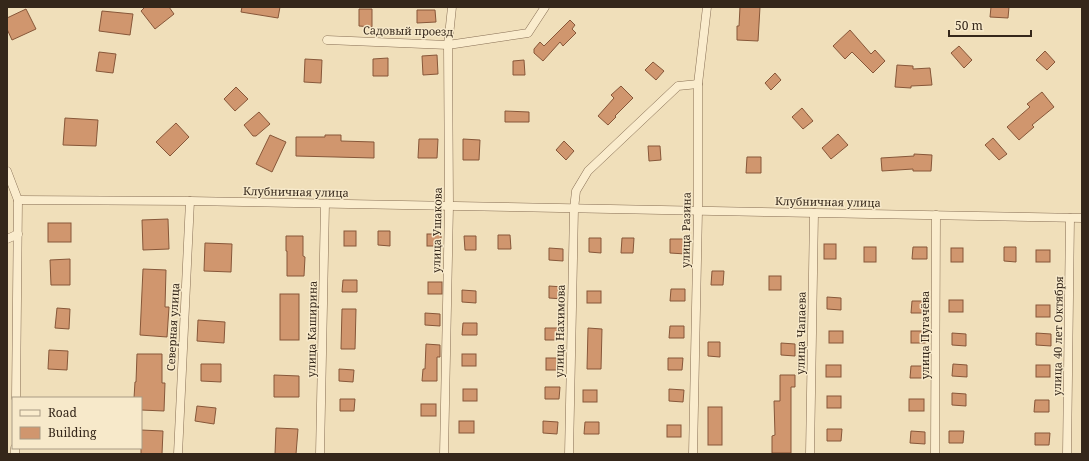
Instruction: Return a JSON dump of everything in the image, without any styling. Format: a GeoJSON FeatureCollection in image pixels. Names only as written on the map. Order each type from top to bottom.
{"type":"FeatureCollection","features":[{"type":"Feature","properties":{"kind":"street","name":"улица Ушакова"},"geometry":{"type":"LineString","coordinates":[[444,454],[449,206],[448,44],[452,7]]}},
{"type":"Feature","properties":{"kind":"street","name":"Садовый проезд"},"geometry":{"type":"LineString","coordinates":[[327,40],[448,44],[528,33],[545,7]]}},
{"type":"Feature","properties":{"kind":"street","name":"улица Разина"},"geometry":{"type":"LineString","coordinates":[[692,454],[698,211],[698,84],[707,7]]}},
{"type":"Feature","properties":{"kind":"street"},"geometry":{"type":"LineString","coordinates":[[574,209],[576,191],[588,170],[678,86],[698,84]]}},
{"type":"Feature","properties":{"kind":"street"},"geometry":{"type":"LineString","coordinates":[[7,171],[18,200],[16,397]]}},
{"type":"Feature","properties":{"kind":"street","name":"Клубничная улица"},"geometry":{"type":"LineString","coordinates":[[18,200],[449,206],[1082,218]]}},
{"type":"Feature","properties":{"kind":"street","name":"Северная улица"},"geometry":{"type":"LineString","coordinates":[[178,454],[190,202]]}},
{"type":"Feature","properties":{"kind":"street","name":"улица Каширина"},"geometry":{"type":"LineString","coordinates":[[320,454],[326,204]]}},
{"type":"Feature","properties":{"kind":"street","name":"улица Нахимова"},"geometry":{"type":"LineString","coordinates":[[569,454],[574,209]]}},
{"type":"Feature","properties":{"kind":"street","name":"улица Чапаева"},"geometry":{"type":"LineString","coordinates":[[810,454],[814,213]]}},
{"type":"Feature","properties":{"kind":"street","name":"улица Пугачёва"},"geometry":{"type":"LineString","coordinates":[[935,454],[936,215]]}},
{"type":"Feature","properties":{"kind":"street","name":"улица 40 лет Октября"},"geometry":{"type":"LineString","coordinates":[[1067,454],[1070,218]]}},
{"type":"Feature","properties":{"kind":"street"},"geometry":{"type":"LineString","coordinates":[[7,239],[18,234]]}},
{"type":"Feature","properties":{"kind":"building"},"geometry":{"type":"Polygon","coordinates":[[[145,7],[169,7],[174,14],[155,29],[141,11],[145,7]]]}},
{"type":"Feature","properties":{"kind":"building"},"geometry":{"type":"Polygon","coordinates":[[[242,7],[280,7],[278,18],[241,12],[242,7]]]}},
{"type":"Feature","properties":{"kind":"building"},"geometry":{"type":"Polygon","coordinates":[[[740,7],[760,7],[758,41],[737,40],[737,26],[739,26],[740,7]]]}},
{"type":"Feature","properties":{"kind":"building"},"geometry":{"type":"Polygon","coordinates":[[[991,7],[1009,7],[1008,18],[990,17],[991,7]]]}},
{"type":"Feature","properties":{"kind":"building"},"geometry":{"type":"Polygon","coordinates":[[[26,9],[36,29],[12,40],[7,29],[7,18],[26,9]]]}},
{"type":"Feature","properties":{"kind":"building"},"geometry":{"type":"Polygon","coordinates":[[[359,9],[372,9],[372,27],[359,26],[359,9]]]}},
{"type":"Feature","properties":{"kind":"building"},"geometry":{"type":"Polygon","coordinates":[[[417,10],[435,10],[436,22],[417,23],[417,10]]]}},
{"type":"Feature","properties":{"kind":"building"},"geometry":{"type":"Polygon","coordinates":[[[102,11],[133,14],[130,35],[99,31],[102,11]]]}},
{"type":"Feature","properties":{"kind":"building"},"geometry":{"type":"Polygon","coordinates":[[[570,20],[575,25],[572,29],[576,33],[563,46],[560,42],[543,61],[534,53],[534,49],[540,42],[544,46],[570,20]]]}},
{"type":"Feature","properties":{"kind":"building"},"geometry":{"type":"Polygon","coordinates":[[[850,30],[871,54],[875,50],[885,61],[873,73],[852,52],[845,59],[833,46],[850,30]]]}},
{"type":"Feature","properties":{"kind":"building"},"geometry":{"type":"Polygon","coordinates":[[[959,46],[972,60],[964,68],[951,53],[959,46]]]}},
{"type":"Feature","properties":{"kind":"building"},"geometry":{"type":"Polygon","coordinates":[[[1045,51],[1055,62],[1047,70],[1036,60],[1045,51]]]}},
{"type":"Feature","properties":{"kind":"building"},"geometry":{"type":"Polygon","coordinates":[[[99,52],[116,54],[113,73],[96,71],[99,52]]]}},
{"type":"Feature","properties":{"kind":"building"},"geometry":{"type":"Polygon","coordinates":[[[437,55],[438,74],[423,75],[422,56],[437,55]]]}},
{"type":"Feature","properties":{"kind":"building"},"geometry":{"type":"Polygon","coordinates":[[[388,58],[388,76],[373,76],[373,59],[388,58]]]}},
{"type":"Feature","properties":{"kind":"building"},"geometry":{"type":"Polygon","coordinates":[[[305,59],[322,60],[321,83],[304,82],[305,59]]]}},
{"type":"Feature","properties":{"kind":"building"},"geometry":{"type":"Polygon","coordinates":[[[524,60],[525,75],[513,75],[513,61],[524,60]]]}},
{"type":"Feature","properties":{"kind":"building"},"geometry":{"type":"Polygon","coordinates":[[[653,62],[664,71],[656,80],[645,70],[653,62]]]}},
{"type":"Feature","properties":{"kind":"building"},"geometry":{"type":"Polygon","coordinates":[[[897,65],[913,66],[913,69],[930,68],[932,85],[911,86],[911,88],[895,87],[897,65]]]}},
{"type":"Feature","properties":{"kind":"building"},"geometry":{"type":"Polygon","coordinates":[[[775,73],[781,80],[771,90],[765,83],[775,73]]]}},
{"type":"Feature","properties":{"kind":"building"},"geometry":{"type":"Polygon","coordinates":[[[621,86],[633,98],[608,125],[598,116],[614,98],[611,95],[621,86]]]}},
{"type":"Feature","properties":{"kind":"building"},"geometry":{"type":"Polygon","coordinates":[[[236,87],[248,99],[235,111],[224,99],[236,87]]]}},
{"type":"Feature","properties":{"kind":"building"},"geometry":{"type":"Polygon","coordinates":[[[1042,92],[1054,107],[1032,125],[1034,127],[1019,140],[1007,127],[1030,107],[1027,104],[1042,92]]]}},
{"type":"Feature","properties":{"kind":"building"},"geometry":{"type":"Polygon","coordinates":[[[802,108],[813,121],[803,129],[792,117],[802,108]]]}},
{"type":"Feature","properties":{"kind":"building"},"geometry":{"type":"Polygon","coordinates":[[[505,111],[529,112],[529,122],[505,122],[505,111]]]}},
{"type":"Feature","properties":{"kind":"building"},"geometry":{"type":"Polygon","coordinates":[[[259,112],[270,124],[256,136],[253,136],[244,125],[259,112]]]}},
{"type":"Feature","properties":{"kind":"building"},"geometry":{"type":"Polygon","coordinates":[[[65,118],[98,120],[96,146],[63,145],[65,118]]]}},
{"type":"Feature","properties":{"kind":"building"},"geometry":{"type":"Polygon","coordinates":[[[176,123],[189,137],[170,156],[156,142],[176,123]]]}},
{"type":"Feature","properties":{"kind":"building"},"geometry":{"type":"Polygon","coordinates":[[[838,134],[848,145],[831,159],[822,148],[838,134]]]}},
{"type":"Feature","properties":{"kind":"building"},"geometry":{"type":"Polygon","coordinates":[[[270,135],[286,142],[272,172],[256,164],[270,135]]]}},
{"type":"Feature","properties":{"kind":"building"},"geometry":{"type":"Polygon","coordinates":[[[325,135],[341,135],[341,141],[374,142],[374,158],[296,156],[296,137],[325,137],[325,135]]]}},
{"type":"Feature","properties":{"kind":"building"},"geometry":{"type":"Polygon","coordinates":[[[993,138],[1007,154],[999,160],[985,145],[993,138]]]}},
{"type":"Feature","properties":{"kind":"building"},"geometry":{"type":"Polygon","coordinates":[[[419,139],[438,139],[437,158],[418,158],[419,139]]]}},
{"type":"Feature","properties":{"kind":"building"},"geometry":{"type":"Polygon","coordinates":[[[463,139],[480,140],[479,160],[463,160],[463,139]]]}},
{"type":"Feature","properties":{"kind":"building"},"geometry":{"type":"Polygon","coordinates":[[[564,141],[574,151],[566,160],[556,150],[564,141]]]}},
{"type":"Feature","properties":{"kind":"building"},"geometry":{"type":"Polygon","coordinates":[[[648,146],[660,146],[661,160],[649,161],[648,146]]]}},
{"type":"Feature","properties":{"kind":"building"},"geometry":{"type":"Polygon","coordinates":[[[914,154],[932,155],[931,171],[913,171],[913,169],[882,171],[881,158],[914,156],[914,154]]]}},
{"type":"Feature","properties":{"kind":"building"},"geometry":{"type":"Polygon","coordinates":[[[747,157],[761,157],[761,173],[746,173],[747,157]]]}},
{"type":"Feature","properties":{"kind":"building"},"geometry":{"type":"Polygon","coordinates":[[[168,219],[169,249],[143,250],[142,220],[168,219]]]}},
{"type":"Feature","properties":{"kind":"building"},"geometry":{"type":"Polygon","coordinates":[[[48,223],[71,223],[71,242],[48,242],[48,223]]]}},
{"type":"Feature","properties":{"kind":"building"},"geometry":{"type":"Polygon","coordinates":[[[344,231],[356,231],[356,246],[344,246],[344,231]]]}},
{"type":"Feature","properties":{"kind":"building"},"geometry":{"type":"Polygon","coordinates":[[[378,231],[390,231],[390,246],[378,245],[378,231]]]}},
{"type":"Feature","properties":{"kind":"building"},"geometry":{"type":"Polygon","coordinates":[[[427,234],[441,234],[441,246],[427,246],[427,234]]]}},
{"type":"Feature","properties":{"kind":"building"},"geometry":{"type":"Polygon","coordinates":[[[498,235],[510,235],[511,249],[498,249],[498,235]]]}},
{"type":"Feature","properties":{"kind":"building"},"geometry":{"type":"Polygon","coordinates":[[[286,236],[303,236],[303,256],[305,257],[304,276],[287,276],[286,236]]]}},
{"type":"Feature","properties":{"kind":"building"},"geometry":{"type":"Polygon","coordinates":[[[464,236],[476,236],[476,250],[465,250],[464,236]]]}},
{"type":"Feature","properties":{"kind":"building"},"geometry":{"type":"Polygon","coordinates":[[[589,238],[601,238],[601,253],[589,252],[589,238]]]}},
{"type":"Feature","properties":{"kind":"building"},"geometry":{"type":"Polygon","coordinates":[[[622,238],[634,238],[633,253],[621,253],[622,238]]]}},
{"type":"Feature","properties":{"kind":"building"},"geometry":{"type":"Polygon","coordinates":[[[670,239],[687,239],[686,254],[670,253],[670,239]]]}},
{"type":"Feature","properties":{"kind":"building"},"geometry":{"type":"Polygon","coordinates":[[[205,243],[232,244],[231,272],[204,271],[205,243]]]}},
{"type":"Feature","properties":{"kind":"building"},"geometry":{"type":"Polygon","coordinates":[[[824,244],[836,244],[836,259],[824,259],[824,244]]]}},
{"type":"Feature","properties":{"kind":"building"},"geometry":{"type":"Polygon","coordinates":[[[864,247],[876,247],[876,262],[864,262],[864,247]]]}},
{"type":"Feature","properties":{"kind":"building"},"geometry":{"type":"Polygon","coordinates":[[[913,247],[927,247],[927,259],[912,259],[913,247]]]}},
{"type":"Feature","properties":{"kind":"building"},"geometry":{"type":"Polygon","coordinates":[[[1004,247],[1016,247],[1016,262],[1004,261],[1004,247]]]}},
{"type":"Feature","properties":{"kind":"building"},"geometry":{"type":"Polygon","coordinates":[[[549,248],[563,249],[563,261],[549,260],[549,248]]]}},
{"type":"Feature","properties":{"kind":"building"},"geometry":{"type":"Polygon","coordinates":[[[951,248],[963,248],[963,262],[951,262],[951,248]]]}},
{"type":"Feature","properties":{"kind":"building"},"geometry":{"type":"Polygon","coordinates":[[[1036,250],[1050,250],[1050,262],[1036,262],[1036,250]]]}},
{"type":"Feature","properties":{"kind":"building"},"geometry":{"type":"Polygon","coordinates":[[[70,259],[70,285],[51,285],[50,260],[70,259]]]}},
{"type":"Feature","properties":{"kind":"building"},"geometry":{"type":"Polygon","coordinates":[[[143,269],[166,270],[165,307],[169,307],[167,337],[140,335],[143,269]]]}},
{"type":"Feature","properties":{"kind":"building"},"geometry":{"type":"Polygon","coordinates":[[[712,271],[724,271],[723,285],[711,285],[712,271]]]}},
{"type":"Feature","properties":{"kind":"building"},"geometry":{"type":"Polygon","coordinates":[[[769,276],[781,276],[781,290],[769,290],[769,276]]]}},
{"type":"Feature","properties":{"kind":"building"},"geometry":{"type":"Polygon","coordinates":[[[343,280],[357,280],[357,292],[342,292],[343,280]]]}},
{"type":"Feature","properties":{"kind":"building"},"geometry":{"type":"Polygon","coordinates":[[[428,282],[442,282],[442,294],[428,294],[428,282]]]}},
{"type":"Feature","properties":{"kind":"building"},"geometry":{"type":"Polygon","coordinates":[[[549,286],[563,287],[563,299],[549,298],[549,286]]]}},
{"type":"Feature","properties":{"kind":"building"},"geometry":{"type":"Polygon","coordinates":[[[671,289],[685,289],[685,301],[670,301],[671,289]]]}},
{"type":"Feature","properties":{"kind":"building"},"geometry":{"type":"Polygon","coordinates":[[[462,290],[476,291],[476,303],[462,302],[462,290]]]}},
{"type":"Feature","properties":{"kind":"building"},"geometry":{"type":"Polygon","coordinates":[[[587,291],[601,291],[601,303],[587,303],[587,291]]]}},
{"type":"Feature","properties":{"kind":"building"},"geometry":{"type":"Polygon","coordinates":[[[280,294],[299,294],[299,340],[280,340],[280,294]]]}},
{"type":"Feature","properties":{"kind":"building"},"geometry":{"type":"Polygon","coordinates":[[[827,297],[841,298],[841,310],[827,309],[827,297]]]}},
{"type":"Feature","properties":{"kind":"building"},"geometry":{"type":"Polygon","coordinates":[[[949,300],[963,300],[963,312],[949,312],[949,300]]]}},
{"type":"Feature","properties":{"kind":"building"},"geometry":{"type":"Polygon","coordinates":[[[912,301],[926,301],[926,313],[911,313],[912,301]]]}},
{"type":"Feature","properties":{"kind":"building"},"geometry":{"type":"Polygon","coordinates":[[[1036,305],[1050,305],[1050,317],[1036,317],[1036,305]]]}},
{"type":"Feature","properties":{"kind":"building"},"geometry":{"type":"Polygon","coordinates":[[[57,308],[70,309],[69,329],[55,328],[57,308]]]}},
{"type":"Feature","properties":{"kind":"building"},"geometry":{"type":"Polygon","coordinates":[[[342,309],[356,309],[355,349],[341,349],[342,309]]]}},
{"type":"Feature","properties":{"kind":"building"},"geometry":{"type":"Polygon","coordinates":[[[425,313],[440,314],[440,326],[425,325],[425,313]]]}},
{"type":"Feature","properties":{"kind":"building"},"geometry":{"type":"Polygon","coordinates":[[[198,320],[225,322],[224,343],[197,341],[198,320]]]}},
{"type":"Feature","properties":{"kind":"building"},"geometry":{"type":"Polygon","coordinates":[[[463,323],[477,323],[477,335],[462,335],[463,323]]]}},
{"type":"Feature","properties":{"kind":"building"},"geometry":{"type":"Polygon","coordinates":[[[670,326],[684,326],[684,338],[669,338],[670,326]]]}},
{"type":"Feature","properties":{"kind":"building"},"geometry":{"type":"Polygon","coordinates":[[[545,328],[560,328],[559,340],[545,340],[545,328]]]}},
{"type":"Feature","properties":{"kind":"building"},"geometry":{"type":"Polygon","coordinates":[[[588,328],[602,329],[601,369],[587,369],[588,328]]]}},
{"type":"Feature","properties":{"kind":"building"},"geometry":{"type":"Polygon","coordinates":[[[829,331],[843,331],[843,343],[829,343],[829,331]]]}},
{"type":"Feature","properties":{"kind":"building"},"geometry":{"type":"Polygon","coordinates":[[[911,331],[925,331],[925,343],[911,343],[911,331]]]}},
{"type":"Feature","properties":{"kind":"building"},"geometry":{"type":"Polygon","coordinates":[[[952,333],[966,334],[966,346],[952,345],[952,333]]]}},
{"type":"Feature","properties":{"kind":"building"},"geometry":{"type":"Polygon","coordinates":[[[1036,333],[1051,334],[1051,346],[1036,345],[1036,333]]]}},
{"type":"Feature","properties":{"kind":"building"},"geometry":{"type":"Polygon","coordinates":[[[708,342],[720,342],[720,357],[708,356],[708,342]]]}},
{"type":"Feature","properties":{"kind":"building"},"geometry":{"type":"Polygon","coordinates":[[[781,343],[795,344],[795,356],[781,355],[781,343]]]}},
{"type":"Feature","properties":{"kind":"building"},"geometry":{"type":"Polygon","coordinates":[[[426,344],[440,345],[440,357],[437,357],[437,381],[422,381],[423,369],[425,369],[426,344]]]}},
{"type":"Feature","properties":{"kind":"building"},"geometry":{"type":"Polygon","coordinates":[[[49,350],[68,351],[67,370],[48,369],[49,350]]]}},
{"type":"Feature","properties":{"kind":"building"},"geometry":{"type":"Polygon","coordinates":[[[137,354],[162,354],[162,383],[165,383],[164,411],[142,410],[142,397],[134,397],[137,354]]]}},
{"type":"Feature","properties":{"kind":"building"},"geometry":{"type":"Polygon","coordinates":[[[462,354],[476,354],[476,366],[462,366],[462,354]]]}},
{"type":"Feature","properties":{"kind":"building"},"geometry":{"type":"Polygon","coordinates":[[[546,358],[560,358],[560,370],[546,370],[546,358]]]}},
{"type":"Feature","properties":{"kind":"building"},"geometry":{"type":"Polygon","coordinates":[[[668,358],[683,358],[682,370],[668,370],[668,358]]]}},
{"type":"Feature","properties":{"kind":"building"},"geometry":{"type":"Polygon","coordinates":[[[201,364],[221,364],[221,382],[201,381],[201,364]]]}},
{"type":"Feature","properties":{"kind":"building"},"geometry":{"type":"Polygon","coordinates":[[[953,364],[967,365],[967,377],[952,376],[953,364]]]}},
{"type":"Feature","properties":{"kind":"building"},"geometry":{"type":"Polygon","coordinates":[[[826,365],[841,365],[841,377],[826,377],[826,365]]]}},
{"type":"Feature","properties":{"kind":"building"},"geometry":{"type":"Polygon","coordinates":[[[1036,365],[1050,365],[1050,377],[1036,377],[1036,365]]]}},
{"type":"Feature","properties":{"kind":"building"},"geometry":{"type":"Polygon","coordinates":[[[911,366],[925,366],[925,378],[910,378],[911,366]]]}},
{"type":"Feature","properties":{"kind":"building"},"geometry":{"type":"Polygon","coordinates":[[[339,369],[354,370],[353,382],[339,381],[339,369]]]}},
{"type":"Feature","properties":{"kind":"building"},"geometry":{"type":"Polygon","coordinates":[[[274,375],[299,376],[299,397],[274,397],[274,375]]]}},
{"type":"Feature","properties":{"kind":"building"},"geometry":{"type":"Polygon","coordinates":[[[780,375],[795,375],[795,387],[791,387],[791,453],[772,453],[772,436],[775,435],[774,401],[780,401],[780,375]]]}},
{"type":"Feature","properties":{"kind":"building"},"geometry":{"type":"Polygon","coordinates":[[[545,387],[560,387],[559,399],[545,399],[545,387]]]}},
{"type":"Feature","properties":{"kind":"building"},"geometry":{"type":"Polygon","coordinates":[[[463,389],[477,389],[477,401],[463,401],[463,389]]]}},
{"type":"Feature","properties":{"kind":"building"},"geometry":{"type":"Polygon","coordinates":[[[669,389],[684,390],[683,402],[669,401],[669,389]]]}},
{"type":"Feature","properties":{"kind":"building"},"geometry":{"type":"Polygon","coordinates":[[[583,390],[597,390],[597,402],[583,402],[583,390]]]}},
{"type":"Feature","properties":{"kind":"building"},"geometry":{"type":"Polygon","coordinates":[[[952,393],[966,394],[966,406],[952,405],[952,393]]]}},
{"type":"Feature","properties":{"kind":"building"},"geometry":{"type":"Polygon","coordinates":[[[827,396],[841,396],[841,408],[827,408],[827,396]]]}},
{"type":"Feature","properties":{"kind":"building"},"geometry":{"type":"Polygon","coordinates":[[[340,399],[355,399],[354,411],[340,411],[340,399]]]}},
{"type":"Feature","properties":{"kind":"building"},"geometry":{"type":"Polygon","coordinates":[[[909,399],[924,399],[924,411],[909,411],[909,399]]]}},
{"type":"Feature","properties":{"kind":"building"},"geometry":{"type":"Polygon","coordinates":[[[1035,400],[1049,400],[1049,412],[1034,412],[1035,400]]]}},
{"type":"Feature","properties":{"kind":"building"},"geometry":{"type":"Polygon","coordinates":[[[421,404],[436,404],[436,416],[421,416],[421,404]]]}},
{"type":"Feature","properties":{"kind":"building"},"geometry":{"type":"Polygon","coordinates":[[[197,406],[216,408],[214,424],[195,421],[197,406]]]}},
{"type":"Feature","properties":{"kind":"building"},"geometry":{"type":"Polygon","coordinates":[[[708,407],[722,407],[722,445],[708,445],[708,407]]]}},
{"type":"Feature","properties":{"kind":"building"},"geometry":{"type":"Polygon","coordinates":[[[459,421],[474,421],[474,433],[459,433],[459,421]]]}},
{"type":"Feature","properties":{"kind":"building"},"geometry":{"type":"Polygon","coordinates":[[[543,421],[558,422],[557,434],[543,433],[543,421]]]}},
{"type":"Feature","properties":{"kind":"building"},"geometry":{"type":"Polygon","coordinates":[[[585,422],[599,422],[599,434],[584,434],[585,422]]]}},
{"type":"Feature","properties":{"kind":"building"},"geometry":{"type":"Polygon","coordinates":[[[667,425],[681,425],[681,437],[667,437],[667,425]]]}},
{"type":"Feature","properties":{"kind":"building"},"geometry":{"type":"Polygon","coordinates":[[[276,428],[298,429],[296,454],[275,454],[276,428]]]}},
{"type":"Feature","properties":{"kind":"building"},"geometry":{"type":"Polygon","coordinates":[[[827,429],[842,429],[841,441],[827,441],[827,429]]]}},
{"type":"Feature","properties":{"kind":"building"},"geometry":{"type":"Polygon","coordinates":[[[142,430],[163,431],[162,454],[141,454],[142,430]]]}},
{"type":"Feature","properties":{"kind":"building"},"geometry":{"type":"Polygon","coordinates":[[[911,431],[925,432],[925,444],[910,443],[911,431]]]}},
{"type":"Feature","properties":{"kind":"building"},"geometry":{"type":"Polygon","coordinates":[[[949,431],[964,431],[963,443],[949,443],[949,431]]]}},
{"type":"Feature","properties":{"kind":"building"},"geometry":{"type":"Polygon","coordinates":[[[1035,433],[1050,433],[1049,445],[1035,445],[1035,433]]]}}]}
